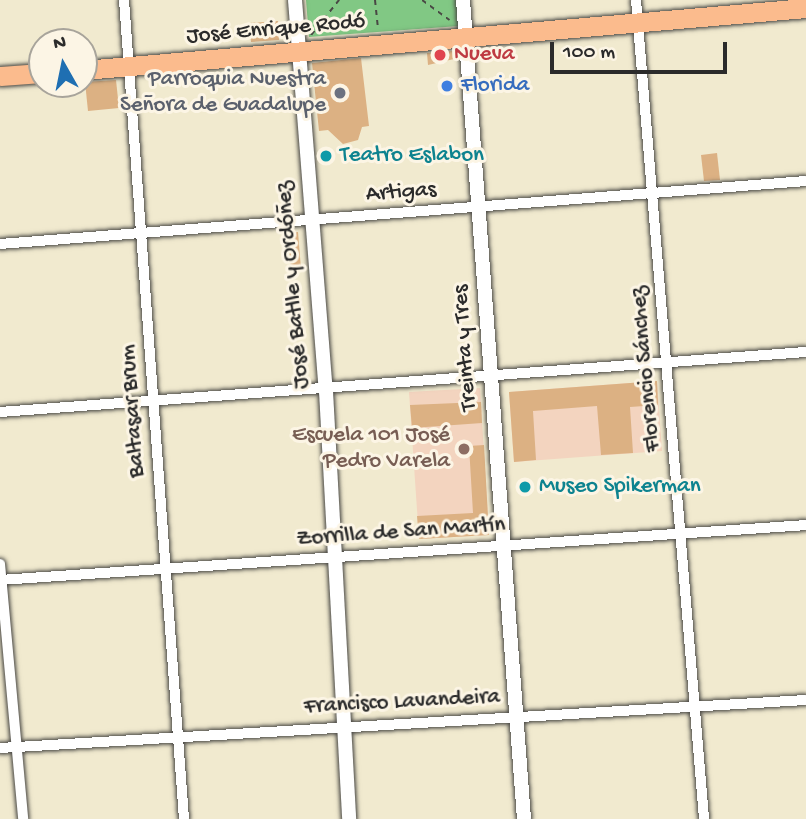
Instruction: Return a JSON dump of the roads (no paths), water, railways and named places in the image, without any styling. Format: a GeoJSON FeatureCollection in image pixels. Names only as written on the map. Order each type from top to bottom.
{"type":"FeatureCollection","features":[{"type":"Feature","properties":{"kind":"highway","name":"José Enrique Rodó"},"geometry":{"type":"LineString","coordinates":[[98,69],[304,45],[467,38],[806,8]]}},
{"type":"Feature","properties":{"kind":"highway"},"geometry":{"type":"LineString","coordinates":[[0,76],[28,74]]}},
{"type":"Feature","properties":{"kind":"street","name":"Baltasar Brum"},"geometry":{"type":"LineString","coordinates":[[124,0],[184,819]]}},
{"type":"Feature","properties":{"kind":"street","name":"José Batlle y Ordóñez"},"geometry":{"type":"LineString","coordinates":[[295,0],[304,45],[311,221],[326,391],[349,819]]}},
{"type":"Feature","properties":{"kind":"street","name":"Treinta y Tres"},"geometry":{"type":"LineString","coordinates":[[463,0],[524,819]]}},
{"type":"Feature","properties":{"kind":"street","name":"Florencio Sánchez"},"geometry":{"type":"LineString","coordinates":[[636,0],[704,819]]}},
{"type":"Feature","properties":{"kind":"street","name":"Artigas"},"geometry":{"type":"LineString","coordinates":[[0,244],[806,181]]}},
{"type":"Feature","properties":{"kind":"street"},"geometry":{"type":"LineString","coordinates":[[0,412],[326,391],[806,352]]}},
{"type":"Feature","properties":{"kind":"street","name":"Zorrilla de San Martín"},"geometry":{"type":"LineString","coordinates":[[1,580],[334,560],[504,545],[806,525]]}},
{"type":"Feature","properties":{"kind":"street"},"geometry":{"type":"LineString","coordinates":[[0,564],[23,819]]}},
{"type":"Feature","properties":{"kind":"street","name":"Francisco Lavandeira"},"geometry":{"type":"LineString","coordinates":[[0,748],[806,700]]}},
{"type":"Feature","properties":{"kind":"place","name":"Nueva"},"geometry":{"type":"Point","coordinates":[440,55]}},
{"type":"Feature","properties":{"kind":"place","name":"Florida"},"geometry":{"type":"Point","coordinates":[447,86]}},
{"type":"Feature","properties":{"kind":"place","name":"Parroquia Nuestra Señora de Guadalupe"},"geometry":{"type":"Point","coordinates":[340,93]}},
{"type":"Feature","properties":{"kind":"place","name":"Teatro Eslabon"},"geometry":{"type":"Point","coordinates":[326,156]}},
{"type":"Feature","properties":{"kind":"place","name":"Escuela 101 José Pedro Varela"},"geometry":{"type":"Point","coordinates":[464,449]}},
{"type":"Feature","properties":{"kind":"place","name":"Museo Spikerman"},"geometry":{"type":"Point","coordinates":[525,487]}}]}
